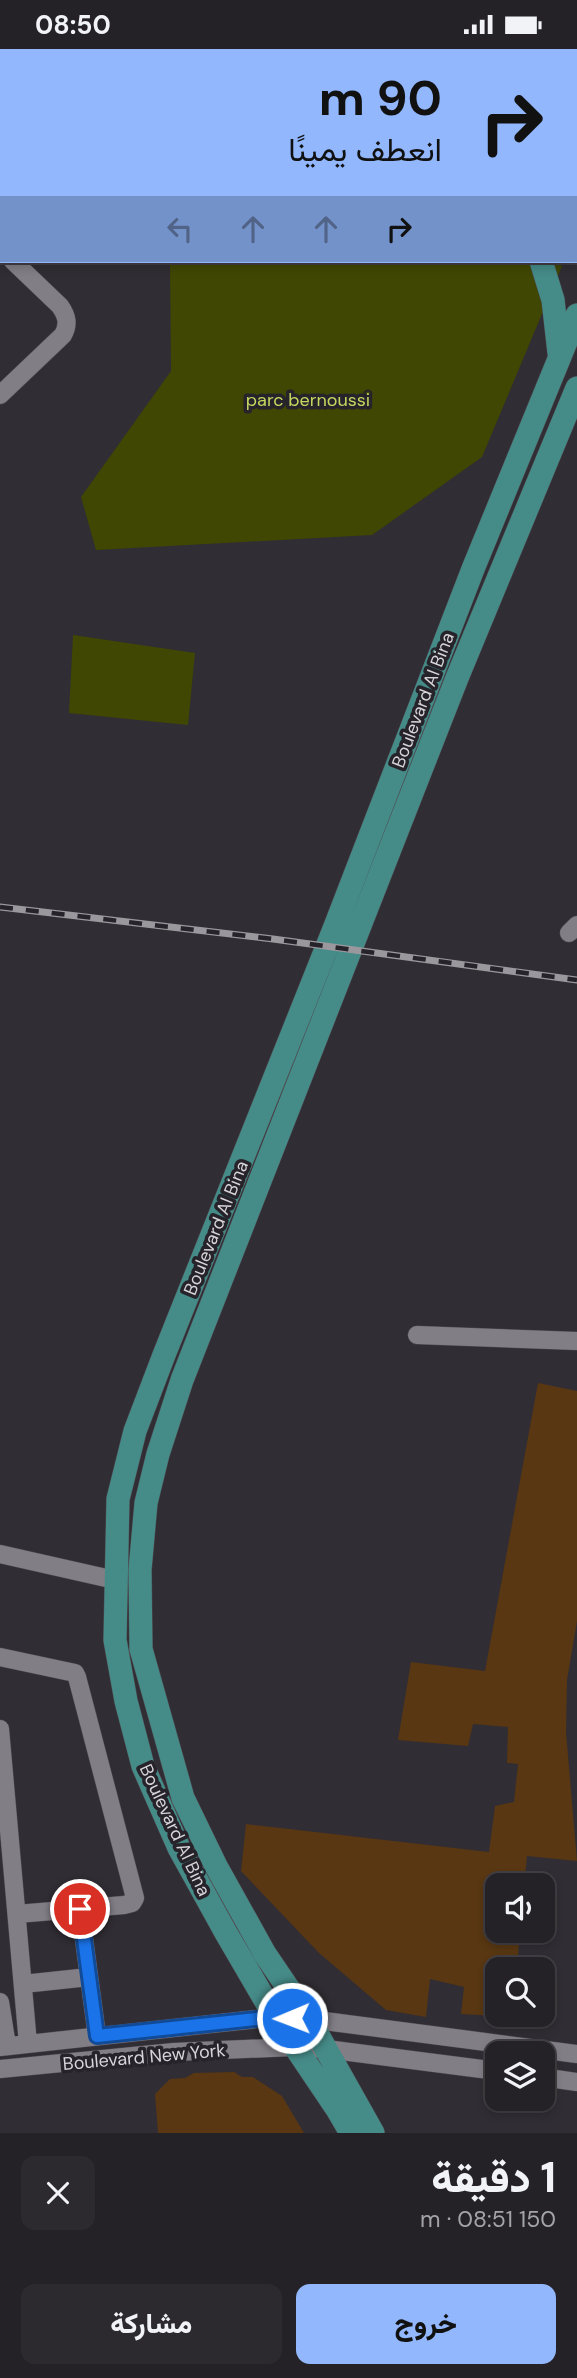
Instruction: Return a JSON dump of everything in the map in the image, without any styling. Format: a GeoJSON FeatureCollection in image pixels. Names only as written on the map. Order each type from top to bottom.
{"type":"FeatureCollection","features":[{"type":"Feature","properties":{"kind":"main road"},"geometry":{"type":"LineString","coordinates":[[542,263],[554,300],[559,356]]}},
{"type":"Feature","properties":{"kind":"main road","name":"Boulevard Al Bina"},"geometry":{"type":"LineString","coordinates":[[351,2133],[275,2017],[179,1848],[142,1766],[126,1701],[116,1640],[118,1499],[135,1431],[577,316]]}},
{"type":"Feature","properties":{"kind":"main road","name":"Boulevard Al Bina"},"geometry":{"type":"LineString","coordinates":[[373,2133],[309,2019],[259,1943],[216,1866],[183,1798],[141,1649],[141,1570],[146,1503],[158,1454],[182,1380],[457,678],[577,388]]}},
{"type":"Feature","properties":{"kind":"street"},"geometry":{"type":"LineString","coordinates":[[0,395],[63,335],[67,327],[65,313],[60,306],[15,263]]}},
{"type":"Feature","properties":{"kind":"street"},"geometry":{"type":"LineString","coordinates":[[416,1335],[577,1341]]}},
{"type":"Feature","properties":{"kind":"street"},"geometry":{"type":"LineString","coordinates":[[0,1554],[115,1580]]}},
{"type":"Feature","properties":{"kind":"street"},"geometry":{"type":"LineString","coordinates":[[0,1657],[75,1673],[135,1898],[132,1903],[124,1905],[17,1914]]}},
{"type":"Feature","properties":{"kind":"street"},"geometry":{"type":"LineString","coordinates":[[0,1729],[28,2043]]}},
{"type":"Feature","properties":{"kind":"street"},"geometry":{"type":"LineString","coordinates":[[80,1909],[97,2036]]}},
{"type":"Feature","properties":{"kind":"street"},"geometry":{"type":"LineString","coordinates":[[23,1984],[89,1977]]}},
{"type":"Feature","properties":{"kind":"street"},"geometry":{"type":"LineString","coordinates":[[1,2012],[3,2046]]}},
{"type":"Feature","properties":{"kind":"street","name":"Boulevard New York"},"geometry":{"type":"LineString","coordinates":[[3,2046],[275,2017],[309,2019],[577,2054]]}},
{"type":"Feature","properties":{"kind":"street","name":"Boulevard New York"},"geometry":{"type":"LineString","coordinates":[[0,2069],[174,2052],[294,2047],[485,2069]]}},
{"type":"Feature","properties":{"kind":"street"},"geometry":{"type":"LineString","coordinates":[[555,2079],[577,2082]]}},
{"type":"Feature","properties":{"kind":"green space","name":"parc bernoussi"},"geometry":{"type":"Polygon","coordinates":[[[170,263],[557,263],[562,266],[482,457],[372,535],[96,550],[81,497],[171,371],[170,263]]]}},
{"type":"Feature","properties":{"kind":"green space"},"geometry":{"type":"Polygon","coordinates":[[[73,635],[195,653],[188,725],[69,713],[73,635]]]}},
{"type":"Feature","properties":{"kind":"building"},"geometry":{"type":"Polygon","coordinates":[[[538,1383],[577,1391],[577,1621],[567,1680],[566,1732],[577,1861],[527,1856],[525,1873],[485,1873],[485,1943],[519,1943],[518,1957],[485,1957],[485,2015],[461,2014],[464,1987],[430,1979],[426,2017],[386,2010],[319,1953],[241,1871],[246,1824],[489,1852],[495,1806],[514,1802],[518,1764],[507,1763],[508,1727],[473,1724],[468,1746],[398,1740],[411,1662],[485,1671],[538,1383]]]}},
{"type":"Feature","properties":{"kind":"building"},"geometry":{"type":"Polygon","coordinates":[[[234,2072],[242,2077],[253,2077],[282,2096],[304,2133],[158,2133],[155,2094],[170,2079],[185,2078],[194,2073],[234,2072]]]}},
{"type":"Feature","properties":{"kind":"railway"},"geometry":{"type":"LineString","coordinates":[[0,907],[273,939],[577,980]]}},
{"type":"Feature","properties":{"kind":"route"},"geometry":{"type":"LineString","coordinates":[[80,1909],[97,2036],[275,2017],[292,2018]]}}]}
